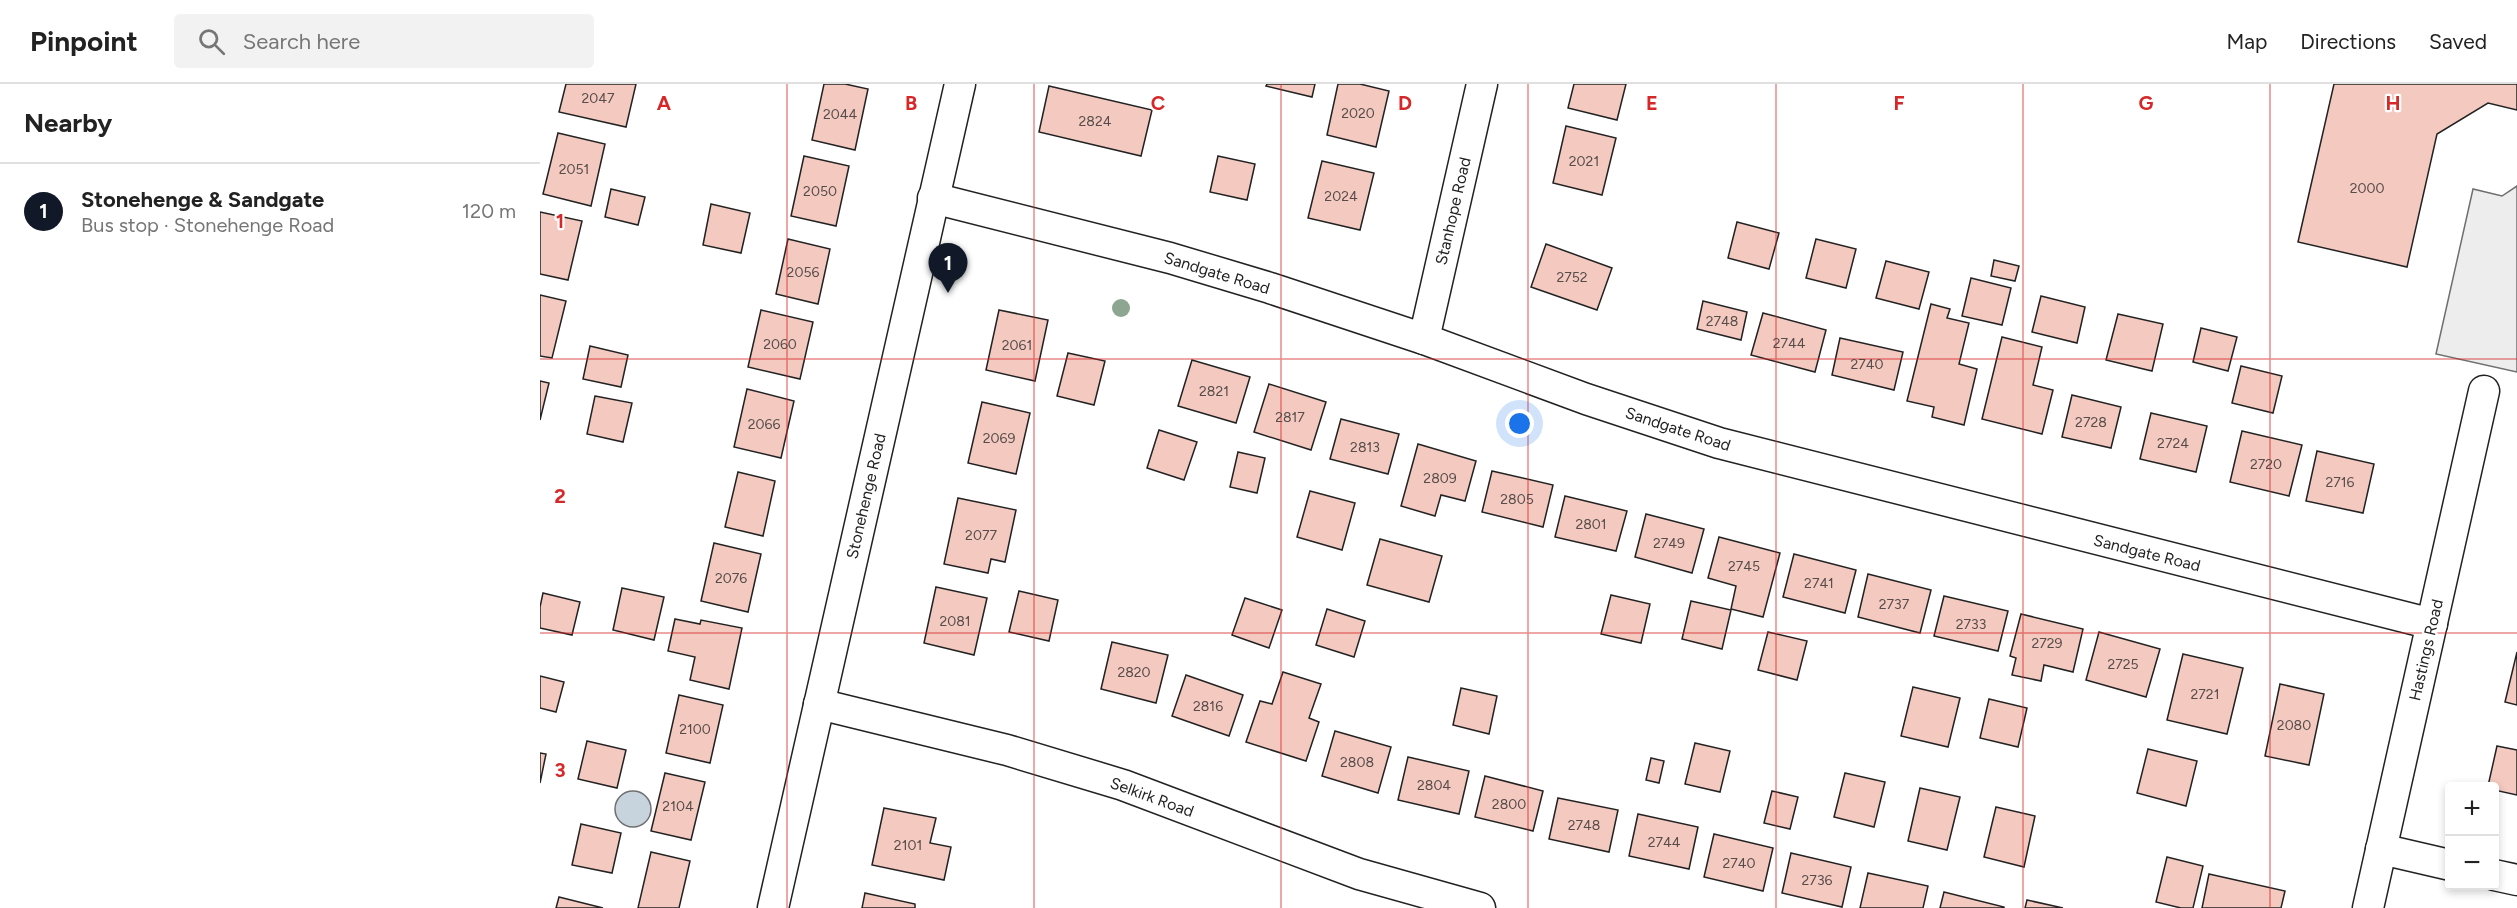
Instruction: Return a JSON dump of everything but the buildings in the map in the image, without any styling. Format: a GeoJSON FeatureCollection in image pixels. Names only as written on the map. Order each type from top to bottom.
{"type":"FeatureCollection","features":[{"type":"Feature","properties":{"kind":"street","name":"Stonehenge Road"},"geometry":{"type":"LineString","coordinates":[[773,908],[960,84]]}},
{"type":"Feature","properties":{"kind":"street","name":"Stanhope Road"},"geometry":{"type":"LineString","coordinates":[[1424,339],[1482,84]]}},
{"type":"Feature","properties":{"kind":"street","name":"Sandgate Road"},"geometry":{"type":"LineString","coordinates":[[933,198],[1170,258],[1424,339],[1586,399],[1719,443],[2432,624]]}},
{"type":"Feature","properties":{"kind":"street","name":"Hastings Road"},"geometry":{"type":"LineString","coordinates":[[2368,908],[2484,391]]}},
{"type":"Feature","properties":{"kind":"street","name":"Selkirk Road"},"geometry":{"type":"LineString","coordinates":[[819,704],[1007,750],[1123,785],[1359,874],[1480,908]]}},
{"type":"Feature","properties":{"kind":"street"},"geometry":{"type":"LineString","coordinates":[[2381,849],[2445,864]]}},
{"type":"Feature","properties":{"kind":"street"},"geometry":{"type":"LineString","coordinates":[[2499,876],[2517,880]]}},
{"type":"Feature","properties":{"kind":"shaded area"},"geometry":{"type":"Polygon","coordinates":[[[2517,186],[2517,372],[2436,354],[2473,189],[2502,196],[2517,186]]]}},
{"type":"Feature","properties":{"kind":"shaded area"},"geometry":{"type":"Polygon","coordinates":[[[633,791],[646,796],[651,809],[646,822],[633,827],[620,822],[615,809],[620,796],[633,791]]]}},
{"type":"Feature","properties":{"kind":"place","name":"Stonehenge & Sandgate"},"geometry":{"type":"Point","coordinates":[948,293]}}]}
